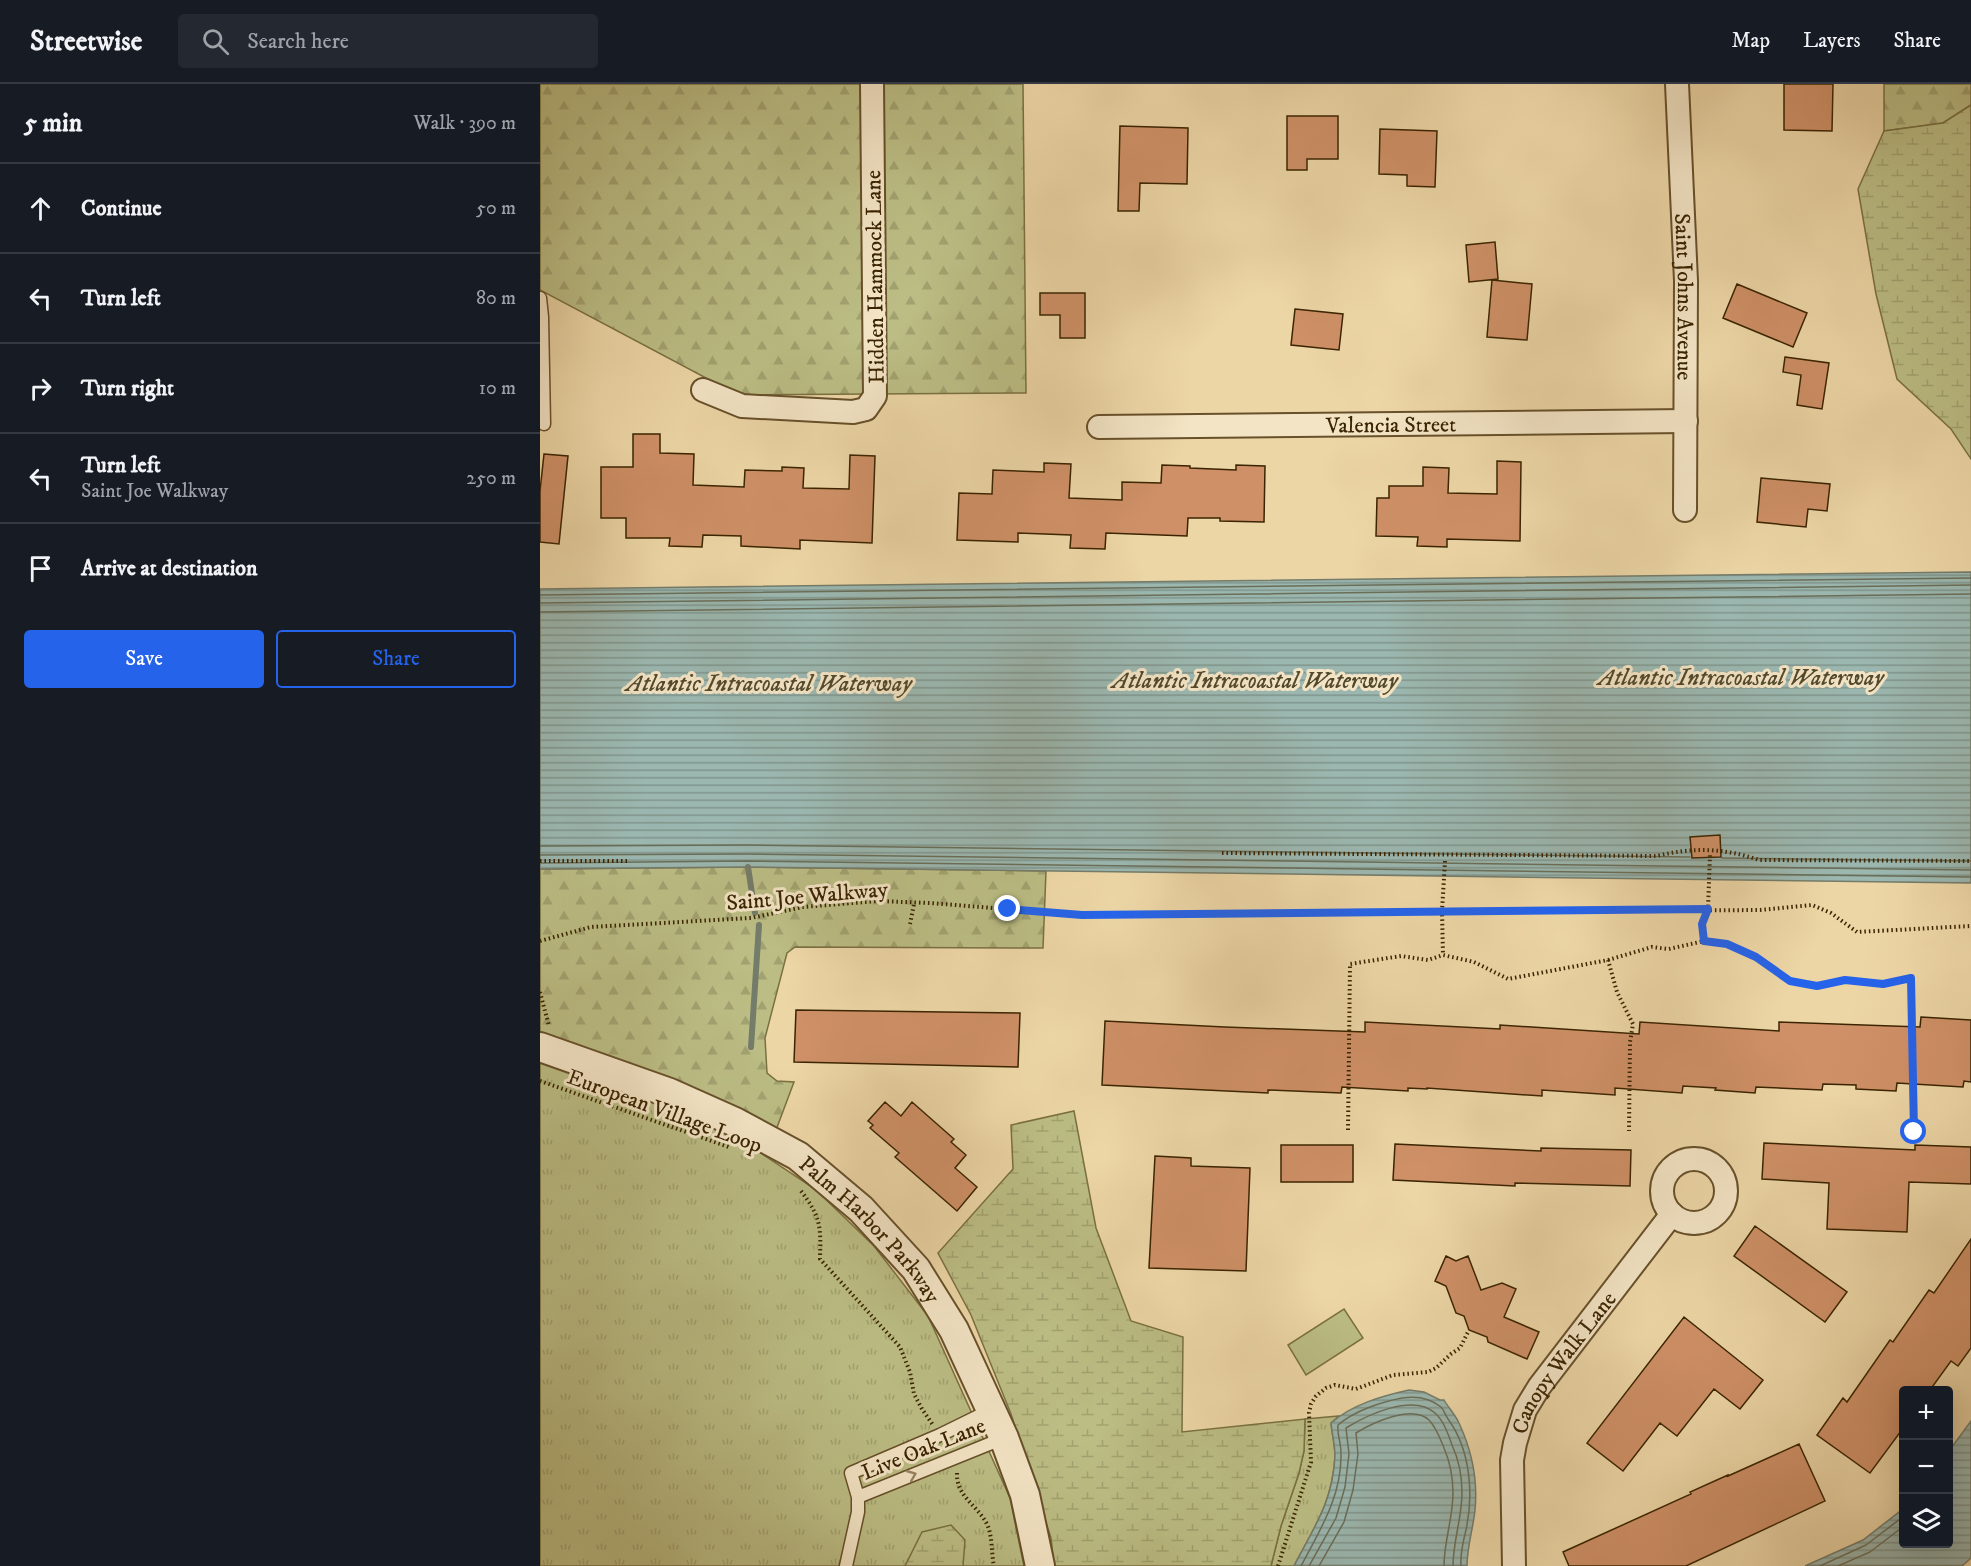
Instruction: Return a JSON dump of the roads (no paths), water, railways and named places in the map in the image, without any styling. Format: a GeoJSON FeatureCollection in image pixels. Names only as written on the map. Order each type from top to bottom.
{"type":"FeatureCollection","features":[{"type":"Feature","properties":{"kind":"street","name":"Hidden Hammock Lane"},"geometry":{"type":"LineString","coordinates":[[703,390],[742,406],[853,412],[866,409],[875,396],[872,84]]}},
{"type":"Feature","properties":{"kind":"street","name":"Saint Johns Avenue"},"geometry":{"type":"LineString","coordinates":[[1677,84],[1686,281],[1685,510]]}},
{"type":"Feature","properties":{"kind":"street","name":"Valencia Street"},"geometry":{"type":"LineString","coordinates":[[1099,427],[1686,421]]}},
{"type":"Feature","properties":{"kind":"street","name":"Palm Harbor Parkway"},"geometry":{"type":"LineString","coordinates":[[540,1047],[670,1093],[735,1122],[798,1156],[861,1209],[916,1269],[954,1330],[993,1409],[1025,1495],[1040,1566]]}},
{"type":"Feature","properties":{"kind":"street","name":"Canopy Walk Lane"},"geometry":{"type":"LineString","coordinates":[[1514,1566],[1512,1460],[1525,1410],[1539,1387],[1672,1214]]}},
{"type":"Feature","properties":{"kind":"lane"},"geometry":{"type":"LineString","coordinates":[[540,298],[544,424]]}},
{"type":"Feature","properties":{"kind":"lane","name":"Live Oak Lane"},"geometry":{"type":"LineString","coordinates":[[846,1566],[858,1512],[858,1497],[851,1473],[940,1435],[993,1409]]}},
{"type":"Feature","properties":{"kind":"lane","name":"Live Oak Lane"},"geometry":{"type":"LineString","coordinates":[[858,1497],[1004,1438]]}},
{"type":"Feature","properties":{"kind":"water","name":"Atlantic Intracoastal Waterway"},"geometry":{"type":"Polygon","coordinates":[[[1971,572],[1971,883],[748,867],[540,869],[540,589],[1971,572]]]}},
{"type":"Feature","properties":{"kind":"water"},"geometry":{"type":"Polygon","coordinates":[[[1409,1390],[1424,1392],[1444,1400],[1458,1420],[1467,1444],[1475,1476],[1476,1499],[1467,1566],[1294,1566],[1321,1514],[1331,1487],[1335,1448],[1331,1423],[1358,1406],[1409,1390]]]}},
{"type":"Feature","properties":{"kind":"water"},"geometry":{"type":"Polygon","coordinates":[[[1971,1421],[1971,1558],[1962,1566],[1805,1566],[1863,1540],[1899,1512],[1899,1548],[1953,1548],[1953,1446],[1971,1421]]]}},
{"type":"Feature","properties":{"kind":"waterway"},"geometry":{"type":"LineString","coordinates":[[748,867],[755,913]]}},
{"type":"Feature","properties":{"kind":"waterway"},"geometry":{"type":"LineString","coordinates":[[751,1047],[759,925]]}}]}
